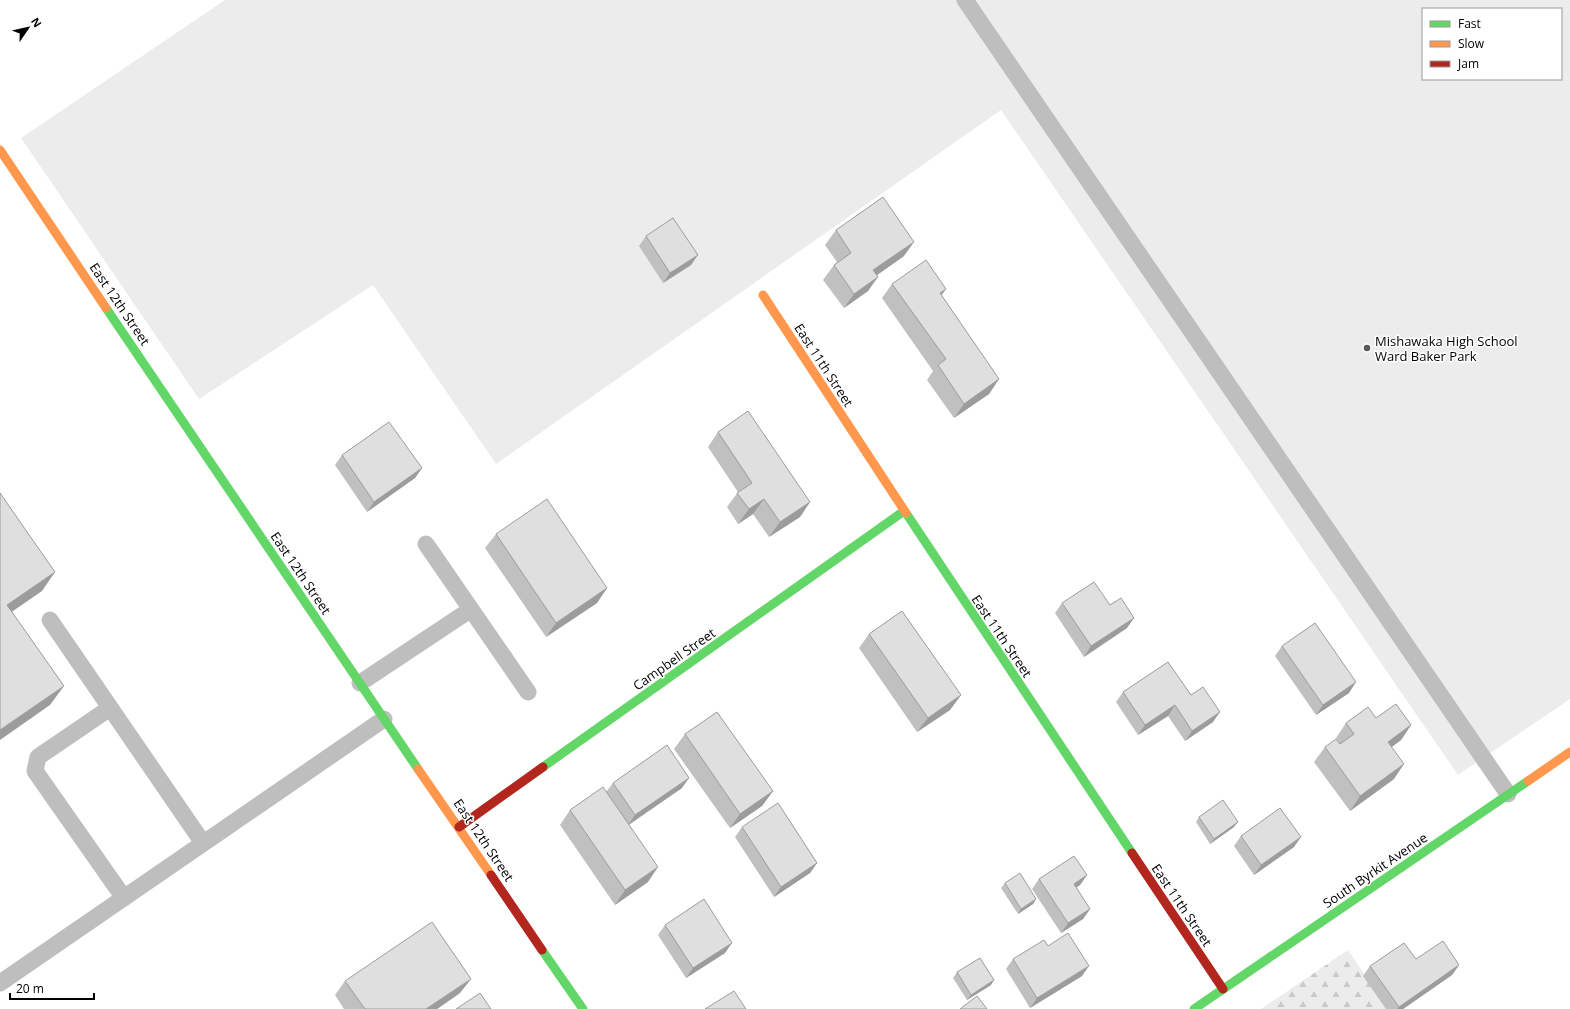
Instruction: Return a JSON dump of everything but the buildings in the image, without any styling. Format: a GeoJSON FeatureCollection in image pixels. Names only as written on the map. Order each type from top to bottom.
{"type":"FeatureCollection","features":[{"type":"Feature","properties":{"kind":"street","name":"East 12th Street"},"geometry":{"type":"LineString","coordinates":[[0,150],[384,719],[460,827],[583,1009]]}},
{"type":"Feature","properties":{"kind":"street","name":"East 11th Street"},"geometry":{"type":"LineString","coordinates":[[763,295],[904,511],[1223,989]]}},
{"type":"Feature","properties":{"kind":"street","name":"Campbell Street"},"geometry":{"type":"LineString","coordinates":[[460,827],[904,511]]}},
{"type":"Feature","properties":{"kind":"street","name":"South Byrkit Avenue"},"geometry":{"type":"LineString","coordinates":[[1194,1009],[1570,752]]}},
{"type":"Feature","properties":{"kind":"lane"},"geometry":{"type":"LineString","coordinates":[[965,0],[1508,794]]}},
{"type":"Feature","properties":{"kind":"lane"},"geometry":{"type":"LineString","coordinates":[[426,544],[470,610],[528,692]]}},
{"type":"Feature","properties":{"kind":"lane"},"geometry":{"type":"LineString","coordinates":[[360,683],[470,610]]}},
{"type":"Feature","properties":{"kind":"lane"},"geometry":{"type":"LineString","coordinates":[[50,620],[203,843]]}},
{"type":"Feature","properties":{"kind":"lane"},"geometry":{"type":"LineString","coordinates":[[110,708],[38,757],[35,771],[124,898]]}},
{"type":"Feature","properties":{"kind":"lane"},"geometry":{"type":"LineString","coordinates":[[0,983],[384,719]]}},
{"type":"Feature","properties":{"kind":"green space","name":"Mishawaka High School Ward Baker Park"},"geometry":{"type":"Polygon","coordinates":[[[225,0],[1570,0],[1570,699],[1458,775],[1001,110],[496,464],[373,285],[199,399],[21,138],[225,0]]]}},
{"type":"Feature","properties":{"kind":"green space"},"geometry":{"type":"Polygon","coordinates":[[[1348,950],[1388,1009],[1261,1009],[1348,950]]]}},
{"type":"Feature","properties":{"kind":"traffic: fast"},"geometry":{"type":"LineString","coordinates":[[106,308],[418,769]]}},
{"type":"Feature","properties":{"kind":"traffic: fast"},"geometry":{"type":"LineString","coordinates":[[543,767],[904,511]]}},
{"type":"Feature","properties":{"kind":"traffic: fast"},"geometry":{"type":"LineString","coordinates":[[906,513],[1132,853]]}},
{"type":"Feature","properties":{"kind":"traffic: fast"},"geometry":{"type":"LineString","coordinates":[[1194,1009],[1528,781]]}},
{"type":"Feature","properties":{"kind":"traffic: fast"},"geometry":{"type":"LineString","coordinates":[[542,950],[583,1009]]}},
{"type":"Feature","properties":{"kind":"traffic: slow"},"geometry":{"type":"LineString","coordinates":[[0,150],[106,308]]}},
{"type":"Feature","properties":{"kind":"traffic: slow"},"geometry":{"type":"LineString","coordinates":[[763,295],[906,513]]}},
{"type":"Feature","properties":{"kind":"traffic: slow"},"geometry":{"type":"LineString","coordinates":[[1528,781],[1570,752]]}},
{"type":"Feature","properties":{"kind":"traffic: slow"},"geometry":{"type":"LineString","coordinates":[[418,769],[491,875]]}},
{"type":"Feature","properties":{"kind":"traffic: jam"},"geometry":{"type":"LineString","coordinates":[[459,827],[543,767]]}},
{"type":"Feature","properties":{"kind":"traffic: jam"},"geometry":{"type":"LineString","coordinates":[[1132,853],[1223,989]]}},
{"type":"Feature","properties":{"kind":"traffic: jam"},"geometry":{"type":"LineString","coordinates":[[491,875],[542,950]]}},
{"type":"Feature","properties":{"kind":"place","name":"Mishawaka High School Ward Baker Park"},"geometry":{"type":"Point","coordinates":[1367,348]}}]}
